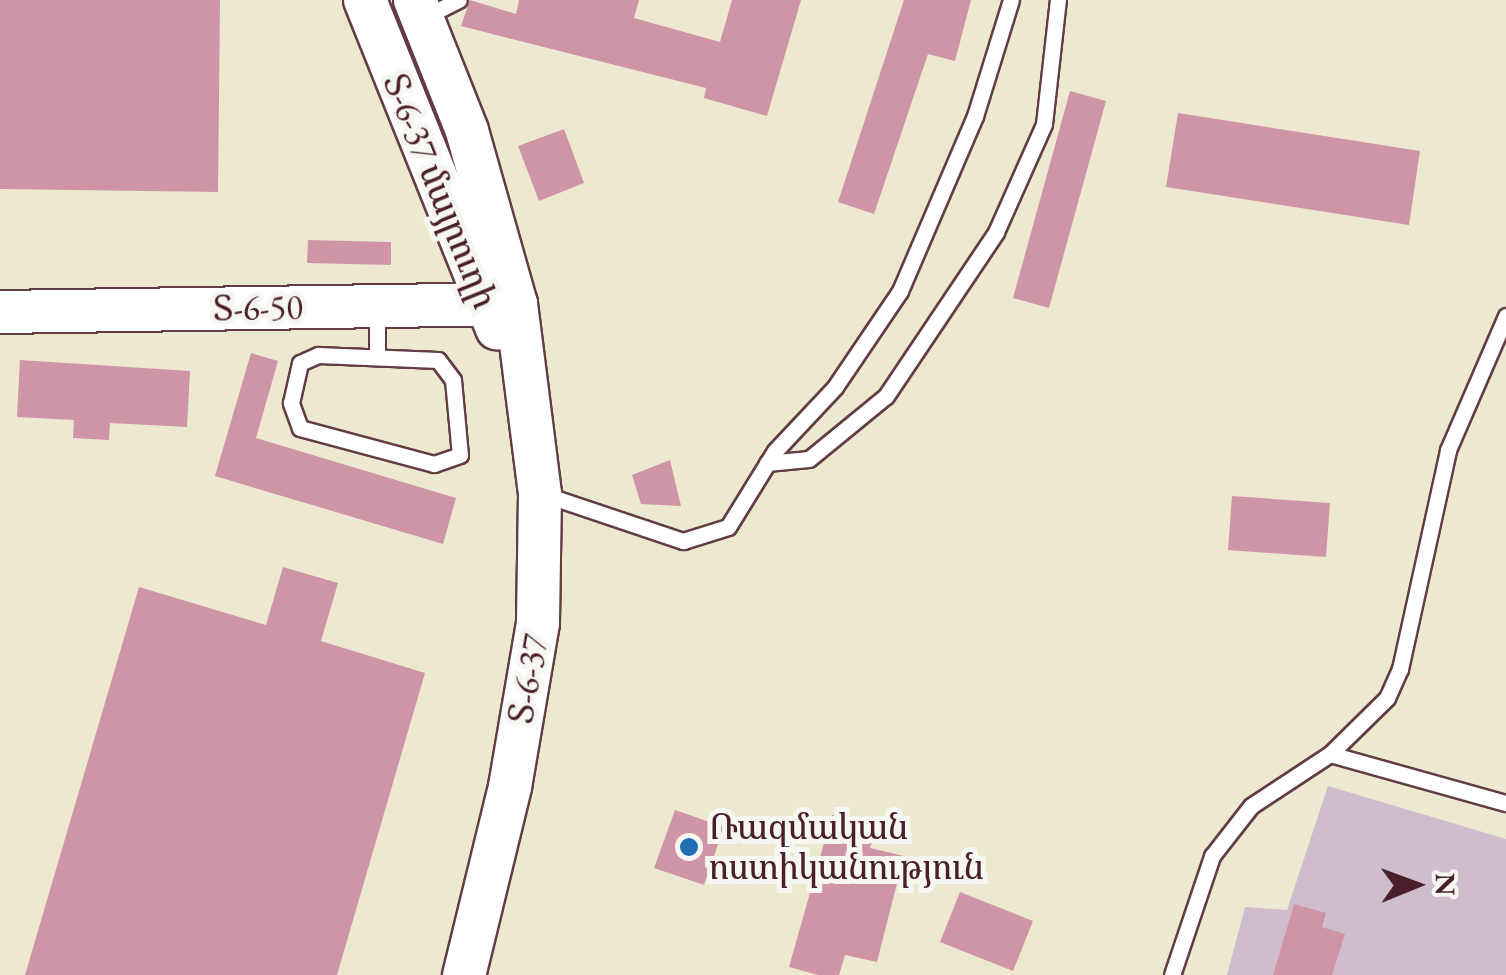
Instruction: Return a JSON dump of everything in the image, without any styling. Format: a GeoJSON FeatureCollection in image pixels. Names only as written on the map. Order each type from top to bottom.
{"type":"FeatureCollection","features":[{"type":"Feature","properties":{"kind":"main road","name":"Տ-6-37 մայրուղի"},"geometry":{"type":"LineString","coordinates":[[365,0],[501,307],[525,379]]}},
{"type":"Feature","properties":{"kind":"main road","name":"Տ-6-37 մայրուղի"},"geometry":{"type":"LineString","coordinates":[[418,9],[468,131],[501,307]]}},
{"type":"Feature","properties":{"kind":"main road","name":"Տ-6-50"},"geometry":{"type":"LineString","coordinates":[[0,312],[501,307]]}},
{"type":"Feature","properties":{"kind":"main road","name":"Տ-6-37"},"geometry":{"type":"LineString","coordinates":[[464,975],[510,787],[538,623],[540,494],[525,379]]}},
{"type":"Feature","properties":{"kind":"lane"},"geometry":{"type":"LineString","coordinates":[[418,9],[459,0]]}},
{"type":"Feature","properties":{"kind":"lane"},"geometry":{"type":"LineString","coordinates":[[540,494],[684,542],[728,528],[767,464],[835,387],[900,291],[975,116],[1011,0]]}},
{"type":"Feature","properties":{"kind":"lane"},"geometry":{"type":"LineString","coordinates":[[767,464],[809,459],[886,396],[996,232],[1044,124],[1058,0]]}},
{"type":"Feature","properties":{"kind":"lane"},"geometry":{"type":"LineString","coordinates":[[377,307],[377,356]]}},
{"type":"Feature","properties":{"kind":"lane"},"geometry":{"type":"LineString","coordinates":[[1172,975],[1212,856],[1251,806],[1330,754],[1387,698],[1400,669],[1448,450],[1506,316]]}},
{"type":"Feature","properties":{"kind":"lane"},"geometry":{"type":"LineString","coordinates":[[318,355],[377,356],[438,360],[448,369],[460,455],[434,464],[300,428],[291,403],[300,363],[318,355]]}},
{"type":"Feature","properties":{"kind":"lane"},"geometry":{"type":"LineString","coordinates":[[1330,754],[1506,802]]}},
{"type":"Feature","properties":{"kind":"shaded area"},"geometry":{"type":"Polygon","coordinates":[[[1328,786],[1506,839],[1506,975],[1227,975],[1245,907],[1287,910],[1328,786]]]}},
{"type":"Feature","properties":{"kind":"building"},"geometry":{"type":"Polygon","coordinates":[[[0,0],[220,0],[218,192],[0,189],[0,0]]]}},
{"type":"Feature","properties":{"kind":"building"},"geometry":{"type":"Polygon","coordinates":[[[470,0],[516,14],[519,0],[639,0],[634,18],[720,42],[732,0],[801,0],[767,116],[704,98],[706,88],[461,26],[470,0]]]}},
{"type":"Feature","properties":{"kind":"building"},"geometry":{"type":"Polygon","coordinates":[[[904,0],[971,0],[955,61],[928,54],[874,214],[838,202],[904,0]]]}},
{"type":"Feature","properties":{"kind":"building"},"geometry":{"type":"Polygon","coordinates":[[[1070,91],[1106,101],[1049,308],[1013,298],[1070,91]]]}},
{"type":"Feature","properties":{"kind":"building"},"geometry":{"type":"Polygon","coordinates":[[[1178,113],[1420,151],[1409,225],[1166,187],[1178,113]]]}},
{"type":"Feature","properties":{"kind":"building"},"geometry":{"type":"Polygon","coordinates":[[[564,129],[584,183],[539,201],[518,146],[564,129]]]}},
{"type":"Feature","properties":{"kind":"building"},"geometry":{"type":"Polygon","coordinates":[[[308,240],[391,242],[391,265],[307,263],[308,240]]]}},
{"type":"Feature","properties":{"kind":"building"},"geometry":{"type":"Polygon","coordinates":[[[251,353],[278,361],[256,438],[456,498],[443,544],[215,476],[251,353]]]}},
{"type":"Feature","properties":{"kind":"building"},"geometry":{"type":"Polygon","coordinates":[[[20,360],[190,371],[187,427],[110,423],[109,440],[73,438],[74,420],[17,417],[20,360]]]}},
{"type":"Feature","properties":{"kind":"building"},"geometry":{"type":"Polygon","coordinates":[[[670,460],[681,506],[641,504],[632,475],[670,460]]]}},
{"type":"Feature","properties":{"kind":"building"},"geometry":{"type":"Polygon","coordinates":[[[1232,496],[1330,503],[1326,557],[1228,550],[1232,496]]]}},
{"type":"Feature","properties":{"kind":"building"},"geometry":{"type":"Polygon","coordinates":[[[283,567],[338,583],[321,641],[425,673],[337,975],[25,975],[139,587],[266,625],[283,567]]]}},
{"type":"Feature","properties":{"kind":"building","name":"Ռազմական ոստիկանություն"},"geometry":{"type":"Polygon","coordinates":[[[675,810],[724,827],[704,885],[654,868],[675,810]]]}},
{"type":"Feature","properties":{"kind":"building"},"geometry":{"type":"Polygon","coordinates":[[[832,815],[876,827],[870,848],[904,856],[877,962],[845,955],[839,975],[818,975],[789,967],[832,815]]]}},
{"type":"Feature","properties":{"kind":"building"},"geometry":{"type":"Polygon","coordinates":[[[960,892],[1033,921],[1013,971],[940,942],[960,892]]]}},
{"type":"Feature","properties":{"kind":"building"},"geometry":{"type":"Polygon","coordinates":[[[1294,904],[1326,913],[1322,927],[1345,934],[1332,975],[1273,975],[1294,904]]]}},
{"type":"Feature","properties":{"kind":"place","name":"Ռազմական ոստիկանություն"},"geometry":{"type":"Point","coordinates":[689,847]}}]}
